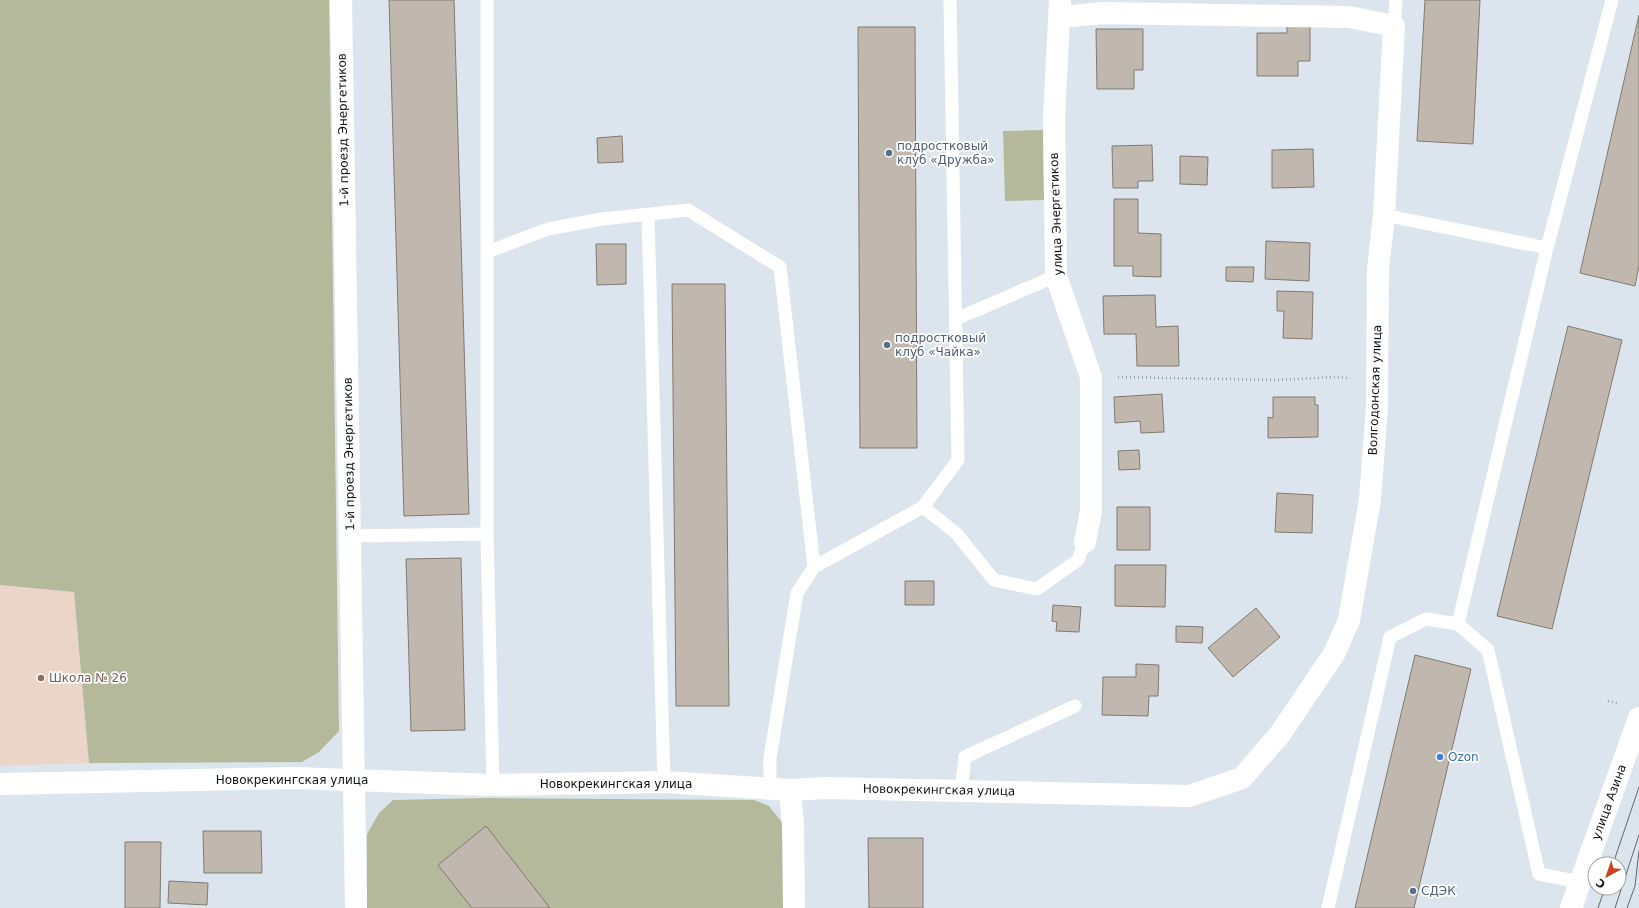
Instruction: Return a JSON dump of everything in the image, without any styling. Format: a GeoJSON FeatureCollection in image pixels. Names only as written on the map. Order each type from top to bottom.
{"type":"FeatureCollection","features":[{"type":"Feature","properties":{"kind":"street","name":"1-й проезд Энергетиков"},"geometry":{"type":"LineString","coordinates":[[341,0],[356,908]]}},
{"type":"Feature","properties":{"kind":"street"},"geometry":{"type":"LineString","coordinates":[[1060,9],[1103,13],[1350,8],[1394,26]]}},
{"type":"Feature","properties":{"kind":"street","name":"улица Энергетиков"},"geometry":{"type":"LineString","coordinates":[[1060,9],[1054,117],[1056,276],[1091,377],[1091,510],[1085,542]]}},
{"type":"Feature","properties":{"kind":"street","name":"Волгодонская улица"},"geometry":{"type":"LineString","coordinates":[[1280,734],[1334,654],[1349,620],[1370,499],[1377,406],[1378,269],[1384,215],[1394,26]]}},
{"type":"Feature","properties":{"kind":"street","name":"улица Азина"},"geometry":{"type":"LineString","coordinates":[[1571,908],[1639,718]]}},
{"type":"Feature","properties":{"kind":"street","name":"Новокрекингская улица"},"geometry":{"type":"LineString","coordinates":[[0,784],[295,778],[493,785],[664,782],[780,789],[826,788],[1189,796],[1242,778],[1280,734]]}},
{"type":"Feature","properties":{"kind":"street"},"geometry":{"type":"LineString","coordinates":[[780,789],[793,826],[794,908]]}},
{"type":"Feature","properties":{"kind":"lane"},"geometry":{"type":"LineString","coordinates":[[487,0],[487,534],[493,785]]}},
{"type":"Feature","properties":{"kind":"lane"},"geometry":{"type":"LineString","coordinates":[[780,789],[770,758],[797,593],[814,567],[923,507],[958,460],[950,0]]}},
{"type":"Feature","properties":{"kind":"lane"},"geometry":{"type":"LineString","coordinates":[[1394,26],[1396,0]]}},
{"type":"Feature","properties":{"kind":"lane"},"geometry":{"type":"LineString","coordinates":[[1458,624],[1547,248],[1612,0]]}},
{"type":"Feature","properties":{"kind":"lane"},"geometry":{"type":"LineString","coordinates":[[487,252],[548,229],[602,220],[688,210],[780,267],[814,567]]}},
{"type":"Feature","properties":{"kind":"lane"},"geometry":{"type":"LineString","coordinates":[[648,215],[664,782]]}},
{"type":"Feature","properties":{"kind":"lane"},"geometry":{"type":"LineString","coordinates":[[1384,215],[1547,248]]}},
{"type":"Feature","properties":{"kind":"lane"},"geometry":{"type":"LineString","coordinates":[[956,319],[1056,276]]}},
{"type":"Feature","properties":{"kind":"lane"},"geometry":{"type":"LineString","coordinates":[[923,507],[956,533],[994,580],[1037,590],[1078,560],[1085,542]]}},
{"type":"Feature","properties":{"kind":"lane"},"geometry":{"type":"LineString","coordinates":[[350,536],[487,534]]}},
{"type":"Feature","properties":{"kind":"lane"},"geometry":{"type":"LineString","coordinates":[[1328,908],[1390,637],[1426,619],[1458,624],[1488,650],[1539,874],[1580,882]]}},
{"type":"Feature","properties":{"kind":"lane"},"geometry":{"type":"LineString","coordinates":[[961,791],[965,757],[1075,706]]}},
{"type":"Feature","properties":{"kind":"path"},"geometry":{"type":"LineString","coordinates":[[1091,377],[1278,380],[1333,377],[1377,380]]}},
{"type":"Feature","properties":{"kind":"shaded area","name":"Школа № 26"},"geometry":{"type":"Polygon","coordinates":[[[0,585],[74,592],[89,763],[0,766],[0,585]]]}},
{"type":"Feature","properties":{"kind":"green space"},"geometry":{"type":"Polygon","coordinates":[[[0,0],[329,0],[339,731],[319,752],[302,762],[89,763],[74,592],[0,585],[0,0]]]}},
{"type":"Feature","properties":{"kind":"green space"},"geometry":{"type":"Polygon","coordinates":[[[1043,130],[1044,200],[1005,201],[1003,131],[1043,130]]]}},
{"type":"Feature","properties":{"kind":"green space"},"geometry":{"type":"Polygon","coordinates":[[[484,798],[754,800],[769,806],[784,825],[783,908],[367,908],[367,834],[379,813],[393,800],[484,798]]]}},
{"type":"Feature","properties":{"kind":"building"},"geometry":{"type":"Polygon","coordinates":[[[389,0],[454,0],[469,514],[404,516],[389,0]]]}},
{"type":"Feature","properties":{"kind":"building"},"geometry":{"type":"Polygon","coordinates":[[[1425,0],[1480,0],[1473,144],[1417,141],[1425,0]]]}},
{"type":"Feature","properties":{"kind":"building"},"geometry":{"type":"Polygon","coordinates":[[[1639,15],[1639,266],[1635,286],[1580,273],[1639,15]]]}},
{"type":"Feature","properties":{"kind":"building"},"geometry":{"type":"Polygon","coordinates":[[[1287,21],[1310,21],[1310,61],[1298,61],[1298,76],[1257,76],[1257,33],[1287,33],[1287,21]]]}},
{"type":"Feature","properties":{"kind":"building"},"geometry":{"type":"Polygon","coordinates":[[[858,27],[915,27],[917,448],[860,448],[858,27]]]}},
{"type":"Feature","properties":{"kind":"building"},"geometry":{"type":"Polygon","coordinates":[[[1096,29],[1143,29],[1143,70],[1134,70],[1134,89],[1097,89],[1096,29]]]}},
{"type":"Feature","properties":{"kind":"building"},"geometry":{"type":"Polygon","coordinates":[[[622,136],[623,162],[598,163],[597,138],[622,136]]]}},
{"type":"Feature","properties":{"kind":"building"},"geometry":{"type":"Polygon","coordinates":[[[1152,145],[1153,181],[1138,181],[1138,188],[1113,188],[1112,146],[1152,145]]]}},
{"type":"Feature","properties":{"kind":"building"},"geometry":{"type":"Polygon","coordinates":[[[1313,149],[1314,187],[1272,188],[1272,150],[1313,149]]]}},
{"type":"Feature","properties":{"kind":"building"},"geometry":{"type":"Polygon","coordinates":[[[1180,156],[1208,157],[1207,185],[1180,184],[1180,156]]]}},
{"type":"Feature","properties":{"kind":"building"},"geometry":{"type":"Polygon","coordinates":[[[1114,199],[1138,199],[1138,233],[1161,234],[1161,277],[1133,276],[1133,266],[1114,266],[1114,199]]]}},
{"type":"Feature","properties":{"kind":"building"},"geometry":{"type":"Polygon","coordinates":[[[1266,241],[1310,243],[1309,281],[1265,279],[1266,241]]]}},
{"type":"Feature","properties":{"kind":"building"},"geometry":{"type":"Polygon","coordinates":[[[596,244],[626,244],[626,284],[597,285],[596,244]]]}},
{"type":"Feature","properties":{"kind":"building"},"geometry":{"type":"Polygon","coordinates":[[[1226,267],[1254,267],[1253,282],[1226,281],[1226,267]]]}},
{"type":"Feature","properties":{"kind":"building"},"geometry":{"type":"Polygon","coordinates":[[[672,284],[725,284],[729,706],[676,706],[672,284]]]}},
{"type":"Feature","properties":{"kind":"building"},"geometry":{"type":"Polygon","coordinates":[[[1277,291],[1313,292],[1312,339],[1283,338],[1284,311],[1277,311],[1277,291]]]}},
{"type":"Feature","properties":{"kind":"building"},"geometry":{"type":"Polygon","coordinates":[[[1155,295],[1156,327],[1178,326],[1179,366],[1137,366],[1136,334],[1104,334],[1103,296],[1155,295]]]}},
{"type":"Feature","properties":{"kind":"building"},"geometry":{"type":"Polygon","coordinates":[[[1568,326],[1622,340],[1552,629],[1497,616],[1568,326]]]}},
{"type":"Feature","properties":{"kind":"building"},"geometry":{"type":"Polygon","coordinates":[[[1162,394],[1164,432],[1141,433],[1140,421],[1115,423],[1114,397],[1162,394]]]}},
{"type":"Feature","properties":{"kind":"building"},"geometry":{"type":"Polygon","coordinates":[[[1273,397],[1315,397],[1315,405],[1318,405],[1318,437],[1268,438],[1268,417],[1273,418],[1273,397]]]}},
{"type":"Feature","properties":{"kind":"building"},"geometry":{"type":"Polygon","coordinates":[[[1139,450],[1140,469],[1119,470],[1118,451],[1139,450]]]}},
{"type":"Feature","properties":{"kind":"building"},"geometry":{"type":"Polygon","coordinates":[[[1277,493],[1313,495],[1312,533],[1275,532],[1277,493]]]}},
{"type":"Feature","properties":{"kind":"building"},"geometry":{"type":"Polygon","coordinates":[[[1117,507],[1150,507],[1150,550],[1117,550],[1117,507]]]}},
{"type":"Feature","properties":{"kind":"building"},"geometry":{"type":"Polygon","coordinates":[[[461,558],[465,730],[411,731],[406,559],[461,558]]]}},
{"type":"Feature","properties":{"kind":"building"},"geometry":{"type":"Polygon","coordinates":[[[1115,565],[1166,565],[1165,607],[1115,606],[1115,565]]]}},
{"type":"Feature","properties":{"kind":"building"},"geometry":{"type":"Polygon","coordinates":[[[905,581],[934,581],[934,605],[905,605],[905,581]]]}},
{"type":"Feature","properties":{"kind":"building"},"geometry":{"type":"Polygon","coordinates":[[[1053,605],[1081,607],[1079,632],[1056,631],[1057,622],[1052,621],[1053,605]]]}},
{"type":"Feature","properties":{"kind":"building"},"geometry":{"type":"Polygon","coordinates":[[[1256,608],[1280,637],[1233,677],[1208,648],[1256,608]]]}},
{"type":"Feature","properties":{"kind":"building"},"geometry":{"type":"Polygon","coordinates":[[[1176,626],[1203,627],[1202,643],[1176,642],[1176,626]]]}},
{"type":"Feature","properties":{"kind":"building"},"geometry":{"type":"Polygon","coordinates":[[[1415,655],[1471,669],[1414,908],[1355,908],[1415,655]]]}},
{"type":"Feature","properties":{"kind":"building"},"geometry":{"type":"Polygon","coordinates":[[[1136,664],[1159,665],[1158,696],[1149,696],[1148,716],[1102,715],[1103,677],[1136,677],[1136,664]]]}},
{"type":"Feature","properties":{"kind":"building"},"geometry":{"type":"Polygon","coordinates":[[[486,826],[550,908],[472,908],[438,865],[486,826]]]}},
{"type":"Feature","properties":{"kind":"building"},"geometry":{"type":"Polygon","coordinates":[[[203,831],[261,831],[262,873],[204,873],[203,831]]]}},
{"type":"Feature","properties":{"kind":"building"},"geometry":{"type":"Polygon","coordinates":[[[868,838],[923,838],[923,908],[869,908],[868,838]]]}},
{"type":"Feature","properties":{"kind":"building"},"geometry":{"type":"Polygon","coordinates":[[[125,842],[161,842],[160,908],[125,908],[125,842]]]}},
{"type":"Feature","properties":{"kind":"building"},"geometry":{"type":"Polygon","coordinates":[[[169,881],[208,883],[207,905],[168,903],[169,881]]]}},
{"type":"Feature","properties":{"kind":"tram line"},"geometry":{"type":"LineString","coordinates":[[1616,856],[1639,787]]}},
{"type":"Feature","properties":{"kind":"tram line"},"geometry":{"type":"LineString","coordinates":[[1615,908],[1639,835]]}},
{"type":"Feature","properties":{"kind":"tram line"},"geometry":{"type":"LineString","coordinates":[[1627,908],[1635,886],[1639,851]]}},
{"type":"Feature","properties":{"kind":"tram line"},"geometry":{"type":"LineString","coordinates":[[1598,908],[1602,896]]}},
{"type":"Feature","properties":{"kind":"place","name":"подростковый клуб «Дружба»"},"geometry":{"type":"Point","coordinates":[889,153]}},
{"type":"Feature","properties":{"kind":"place","name":"подростковый клуб «Чайка»"},"geometry":{"type":"Point","coordinates":[887,345]}},
{"type":"Feature","properties":{"kind":"place","name":"Школа № 26"},"geometry":{"type":"Point","coordinates":[41,678]}},
{"type":"Feature","properties":{"kind":"place","name":"Ozon"},"geometry":{"type":"Point","coordinates":[1440,757]}},
{"type":"Feature","properties":{"kind":"place","name":"СДЭК"},"geometry":{"type":"Point","coordinates":[1413,891]}}]}
